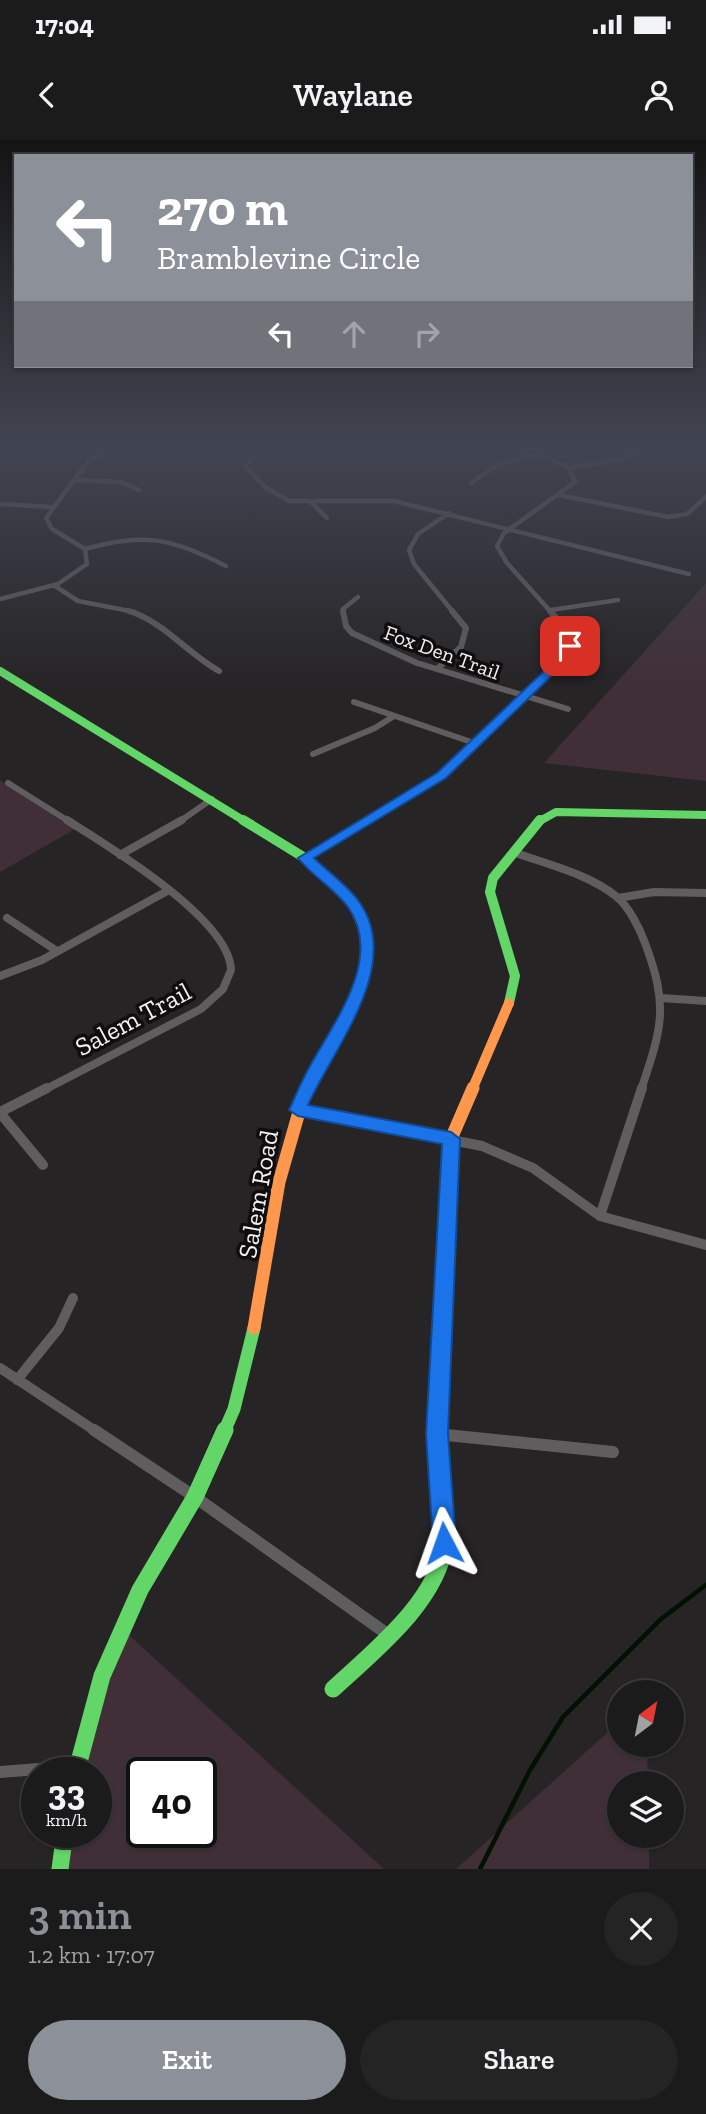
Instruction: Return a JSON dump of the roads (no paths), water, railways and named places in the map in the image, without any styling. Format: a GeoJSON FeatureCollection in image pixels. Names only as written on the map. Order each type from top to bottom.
{"type":"FeatureCollection","features":[{"type":"Feature","properties":{"kind":"street"},"geometry":{"type":"LineString","coordinates":[[0,599],[55,586],[73,578],[87,564],[85,549],[54,529]]}},
{"type":"Feature","properties":{"kind":"street"},"geometry":{"type":"LineString","coordinates":[[426,529],[418,534],[409,550],[414,564],[466,628],[461,647],[437,669]]}},
{"type":"Feature","properties":{"kind":"street"},"geometry":{"type":"LineString","coordinates":[[305,858],[442,775],[564,659],[570,646],[569,632],[499,551],[498,540],[509,529]]}},
{"type":"Feature","properties":{"kind":"street"},"geometry":{"type":"LineString","coordinates":[[513,529],[689,574]]}},
{"type":"Feature","properties":{"kind":"street"},"geometry":{"type":"LineString","coordinates":[[85,549],[117,539],[160,538],[181,542],[226,566]]}},
{"type":"Feature","properties":{"kind":"street"},"geometry":{"type":"LineString","coordinates":[[55,586],[78,601],[150,618],[199,660],[219,671]]}},
{"type":"Feature","properties":{"kind":"street","name":"Fox Den Trail"},"geometry":{"type":"LineString","coordinates":[[358,597],[343,609],[346,626],[352,633],[393,654],[568,709]]}},
{"type":"Feature","properties":{"kind":"street"},"geometry":{"type":"LineString","coordinates":[[551,610],[618,600]]}},
{"type":"Feature","properties":{"kind":"street","name":"Salem Road"},"geometry":{"type":"LineString","coordinates":[[0,671],[305,858],[353,904],[364,927],[368,951],[359,994],[315,1071],[298,1110],[283,1165],[266,1277],[234,1409],[195,1497],[140,1591],[102,1676],[80,1757]]}},
{"type":"Feature","properties":{"kind":"street"},"geometry":{"type":"LineString","coordinates":[[354,702],[477,744]]}},
{"type":"Feature","properties":{"kind":"street"},"geometry":{"type":"LineString","coordinates":[[313,754],[375,728],[394,716]]}},
{"type":"Feature","properties":{"kind":"street","name":"Salem Trail"},"geometry":{"type":"LineString","coordinates":[[0,1112],[201,1009],[219,995],[231,969],[228,952],[203,918],[120,855],[8,783]]}},
{"type":"Feature","properties":{"kind":"street"},"geometry":{"type":"LineString","coordinates":[[120,855],[188,817],[212,799]]}},
{"type":"Feature","properties":{"kind":"street"},"geometry":{"type":"LineString","coordinates":[[332,1689],[390,1636],[428,1590],[444,1543],[437,1434],[451,1139],[513,995],[515,976],[490,892],[493,878],[540,820],[566,811],[706,816]]}},
{"type":"Feature","properties":{"kind":"street"},"geometry":{"type":"LineString","coordinates":[[513,852],[583,878],[618,898],[641,933],[654,966],[661,998],[657,1039],[600,1216]]}},
{"type":"Feature","properties":{"kind":"street"},"geometry":{"type":"LineString","coordinates":[[0,976],[57,951],[169,890]]}},
{"type":"Feature","properties":{"kind":"street"},"geometry":{"type":"LineString","coordinates":[[618,898],[654,892],[706,893]]}},
{"type":"Feature","properties":{"kind":"street"},"geometry":{"type":"LineString","coordinates":[[7,918],[57,951]]}},
{"type":"Feature","properties":{"kind":"street"},"geometry":{"type":"LineString","coordinates":[[661,998],[706,1001]]}},
{"type":"Feature","properties":{"kind":"street"},"geometry":{"type":"LineString","coordinates":[[298,1110],[451,1139],[507,1154],[533,1168],[600,1216],[706,1245]]}},
{"type":"Feature","properties":{"kind":"street"},"geometry":{"type":"LineString","coordinates":[[0,1112],[43,1166]]}},
{"type":"Feature","properties":{"kind":"street"},"geometry":{"type":"LineString","coordinates":[[17,1380],[59,1328],[73,1298]]}},
{"type":"Feature","properties":{"kind":"street"},"geometry":{"type":"LineString","coordinates":[[0,1368],[195,1497],[390,1636]]}},
{"type":"Feature","properties":{"kind":"street"},"geometry":{"type":"LineString","coordinates":[[437,1434],[613,1452]]}},
{"type":"Feature","properties":{"kind":"street"},"geometry":{"type":"LineString","coordinates":[[0,1772],[21,1771]]}},
{"type":"Feature","properties":{"kind":"street"},"geometry":{"type":"LineString","coordinates":[[60,1869],[63,1848]]}},
{"type":"Feature","properties":{"kind":"waterway"},"geometry":{"type":"LineString","coordinates":[[480,1869],[530,1770],[563,1717],[661,1619],[706,1585]]}}]}
